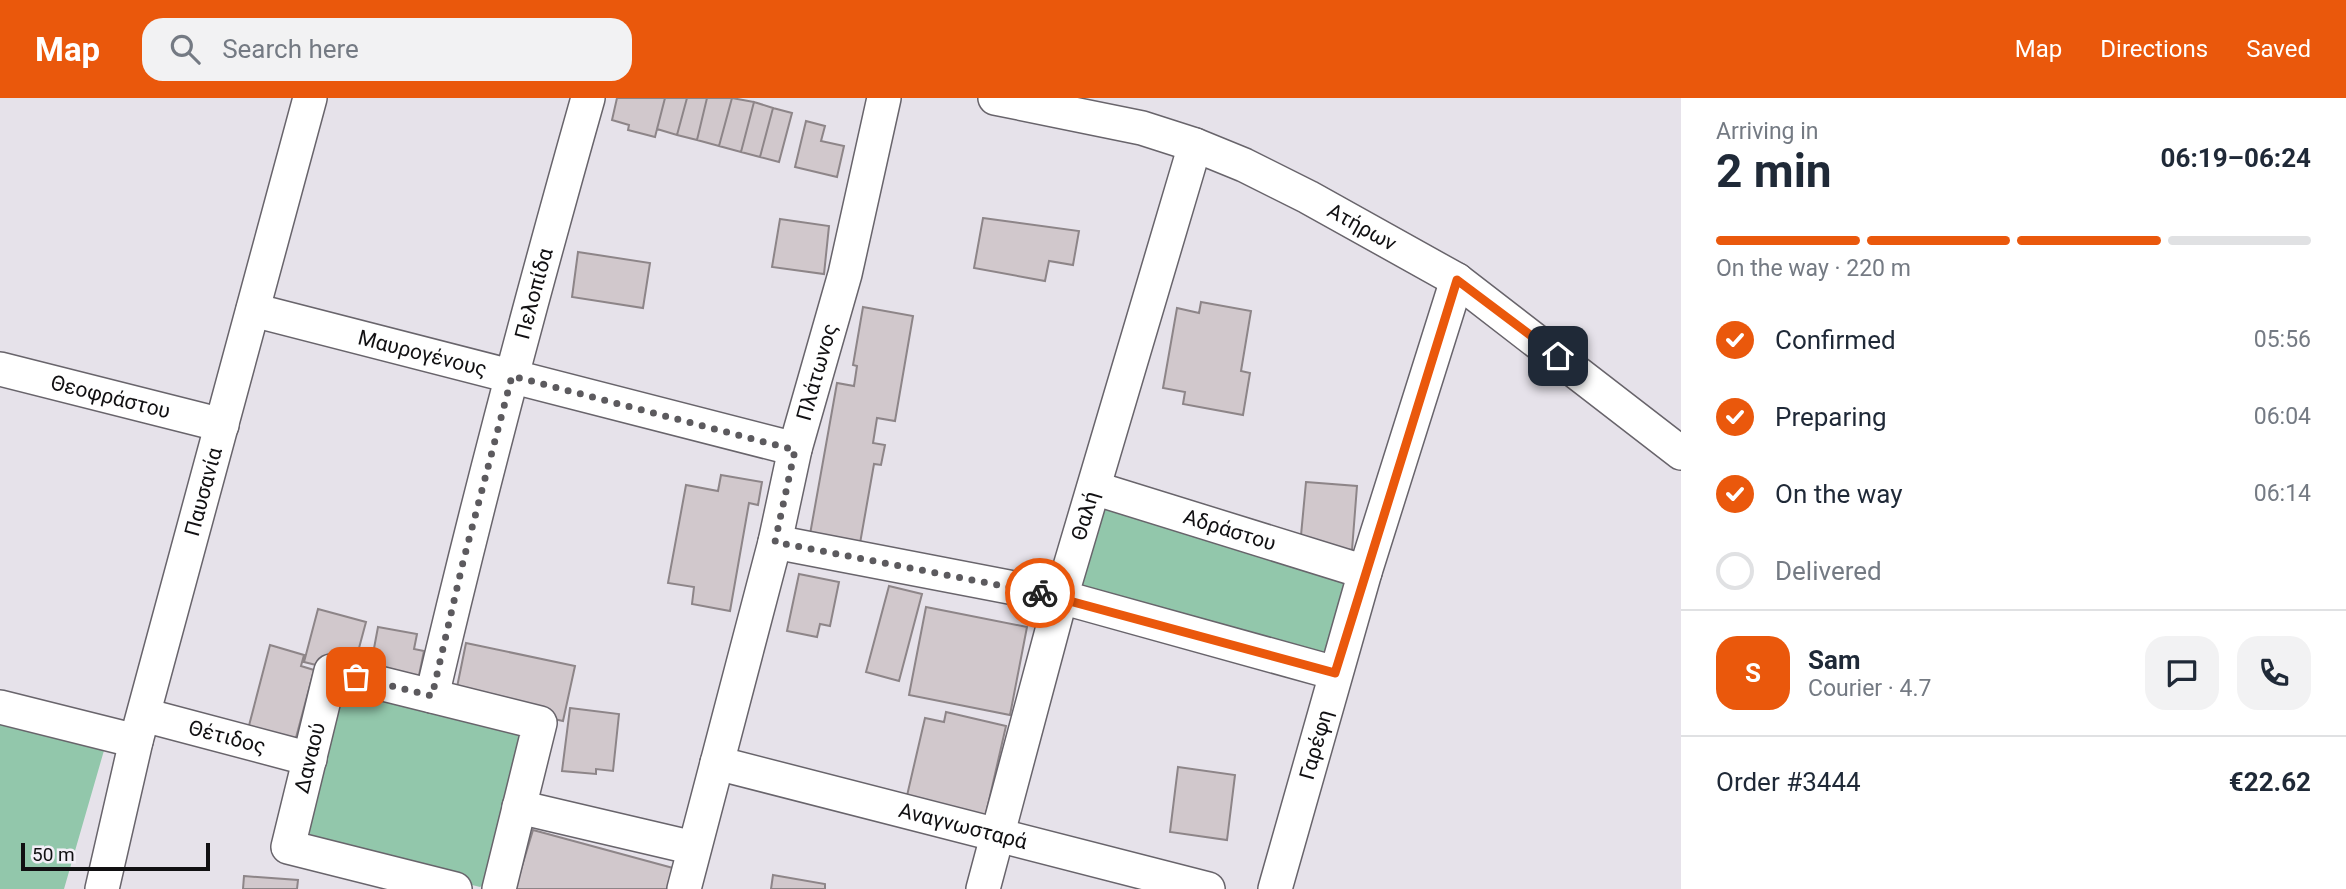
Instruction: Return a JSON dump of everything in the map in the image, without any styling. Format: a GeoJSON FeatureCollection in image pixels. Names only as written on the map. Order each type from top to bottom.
{"type":"FeatureCollection","features":[{"type":"Feature","properties":{"kind":"street","name":"Παυσανία"},"geometry":{"type":"LineString","coordinates":[[102,889],[140,728],[310,98]]}},
{"type":"Feature","properties":{"kind":"street","name":"Πελοπίδα"},"geometry":{"type":"LineString","coordinates":[[432,696],[463,562],[588,98]]}},
{"type":"Feature","properties":{"kind":"street","name":"Πλάτωνος"},"geometry":{"type":"LineString","coordinates":[[684,889],[775,542],[795,450],[845,274],[884,98]]}},
{"type":"Feature","properties":{"kind":"street","name":"Ατήρων"},"geometry":{"type":"LineString","coordinates":[[995,98],[1142,128],[1244,164],[1308,197],[1457,280],[1681,453]]}},
{"type":"Feature","properties":{"kind":"street","name":"Θαλή"},"geometry":{"type":"LineString","coordinates":[[984,889],[1061,597],[1195,145]]}},
{"type":"Feature","properties":{"kind":"street","name":"Γαρέφη"},"geometry":{"type":"LineString","coordinates":[[1275,889],[1365,572],[1457,280]]}},
{"type":"Feature","properties":{"kind":"street","name":"Μαυρογένους"},"geometry":{"type":"LineString","coordinates":[[253,310],[795,450]]}},
{"type":"Feature","properties":{"kind":"street","name":"Θεοφράστου"},"geometry":{"type":"LineString","coordinates":[[0,369],[222,425]]}},
{"type":"Feature","properties":{"kind":"street","name":"Αδράστου"},"geometry":{"type":"LineString","coordinates":[[1094,488],[1365,572]]}},
{"type":"Feature","properties":{"kind":"street"},"geometry":{"type":"LineString","coordinates":[[775,542],[1061,597],[1335,673]]}},
{"type":"Feature","properties":{"kind":"street","name":"Δαναού"},"geometry":{"type":"LineString","coordinates":[[455,889],[392,881],[288,847],[331,671],[540,723],[499,889]]}},
{"type":"Feature","properties":{"kind":"street","name":"Θέτιδος"},"geometry":{"type":"LineString","coordinates":[[0,707],[140,728],[310,759]]}},
{"type":"Feature","properties":{"kind":"street","name":"Αναγνωσταρά"},"geometry":{"type":"LineString","coordinates":[[717,763],[1208,889]]}},
{"type":"Feature","properties":{"kind":"street"},"geometry":{"type":"LineString","coordinates":[[519,807],[694,848]]}},
{"type":"Feature","properties":{"kind":"green space"},"geometry":{"type":"Polygon","coordinates":[[[1099,500],[1349,572],[1324,660],[1073,590],[1099,500]]]}},
{"type":"Feature","properties":{"kind":"green space"},"geometry":{"type":"Polygon","coordinates":[[[337,686],[517,731],[525,742],[492,879],[480,887],[305,843],[337,686]]]}},
{"type":"Feature","properties":{"kind":"green space"},"geometry":{"type":"Polygon","coordinates":[[[0,716],[105,747],[64,889],[0,889],[0,716]]]}},
{"type":"Feature","properties":{"kind":"building"},"geometry":{"type":"Polygon","coordinates":[[[617,98],[665,98],[655,137],[628,130],[629,125],[612,120],[617,98]]]}},
{"type":"Feature","properties":{"kind":"building"},"geometry":{"type":"Polygon","coordinates":[[[665,98],[687,98],[677,135],[657,129],[665,98]]]}},
{"type":"Feature","properties":{"kind":"building"},"geometry":{"type":"Polygon","coordinates":[[[687,98],[707,98],[697,140],[677,135],[687,98]]]}},
{"type":"Feature","properties":{"kind":"building"},"geometry":{"type":"Polygon","coordinates":[[[707,98],[732,98],[719,146],[697,140],[707,98]]]}},
{"type":"Feature","properties":{"kind":"building"},"geometry":{"type":"Polygon","coordinates":[[[732,98],[754,102],[741,152],[719,146],[732,98]]]}},
{"type":"Feature","properties":{"kind":"building"},"geometry":{"type":"Polygon","coordinates":[[[754,102],[773,108],[760,157],[741,152],[754,102]]]}},
{"type":"Feature","properties":{"kind":"building"},"geometry":{"type":"Polygon","coordinates":[[[773,108],[792,113],[779,162],[760,157],[773,108]]]}},
{"type":"Feature","properties":{"kind":"building"},"geometry":{"type":"Polygon","coordinates":[[[806,121],[825,126],[821,141],[844,146],[837,177],[795,167],[806,121]]]}},
{"type":"Feature","properties":{"kind":"building"},"geometry":{"type":"Polygon","coordinates":[[[983,218],[1079,231],[1073,265],[1049,261],[1045,281],[974,268],[983,218]]]}},
{"type":"Feature","properties":{"kind":"building"},"geometry":{"type":"Polygon","coordinates":[[[780,219],[829,226],[824,274],[772,267],[780,219]]]}},
{"type":"Feature","properties":{"kind":"building"},"geometry":{"type":"Polygon","coordinates":[[[578,252],[650,263],[643,308],[572,297],[578,252]]]}},
{"type":"Feature","properties":{"kind":"building"},"geometry":{"type":"Polygon","coordinates":[[[1201,302],[1251,311],[1241,371],[1250,373],[1243,415],[1183,404],[1185,392],[1163,388],[1177,308],[1199,313],[1201,302]]]}},
{"type":"Feature","properties":{"kind":"building"},"geometry":{"type":"Polygon","coordinates":[[[863,307],[913,316],[895,421],[877,418],[873,443],[885,445],[881,465],[874,464],[859,549],[809,540],[837,383],[854,386],[857,366],[853,365],[863,307]]]}},
{"type":"Feature","properties":{"kind":"building"},"geometry":{"type":"Polygon","coordinates":[[[721,475],[762,482],[758,505],[749,503],[730,611],[692,604],[694,587],[668,583],[686,485],[718,491],[721,475]]]}},
{"type":"Feature","properties":{"kind":"building"},"geometry":{"type":"Polygon","coordinates":[[[1306,482],[1357,486],[1352,550],[1300,546],[1306,482]]]}},
{"type":"Feature","properties":{"kind":"building"},"geometry":{"type":"Polygon","coordinates":[[[799,574],[839,582],[830,626],[820,624],[817,637],[787,631],[799,574]]]}},
{"type":"Feature","properties":{"kind":"building"},"geometry":{"type":"Polygon","coordinates":[[[889,586],[922,594],[899,681],[866,672],[889,586]]]}},
{"type":"Feature","properties":{"kind":"building"},"geometry":{"type":"Polygon","coordinates":[[[926,607],[1027,627],[1010,715],[909,695],[926,607]]]}},
{"type":"Feature","properties":{"kind":"building"},"geometry":{"type":"Polygon","coordinates":[[[318,609],[366,622],[352,674],[304,662],[318,609]]]}},
{"type":"Feature","properties":{"kind":"building"},"geometry":{"type":"Polygon","coordinates":[[[378,627],[417,634],[414,649],[424,651],[417,685],[369,675],[378,627]]]}},
{"type":"Feature","properties":{"kind":"building"},"geometry":{"type":"Polygon","coordinates":[[[466,643],[575,666],[563,721],[455,697],[466,643]]]}},
{"type":"Feature","properties":{"kind":"building"},"geometry":{"type":"Polygon","coordinates":[[[270,645],[304,655],[301,666],[314,670],[293,749],[246,737],[270,645]]]}},
{"type":"Feature","properties":{"kind":"building"},"geometry":{"type":"Polygon","coordinates":[[[570,708],[619,714],[613,771],[596,769],[596,774],[562,771],[570,708]]]}},
{"type":"Feature","properties":{"kind":"building"},"geometry":{"type":"Polygon","coordinates":[[[946,712],[1006,726],[985,818],[906,800],[925,718],[944,722],[946,712]]]}},
{"type":"Feature","properties":{"kind":"building"},"geometry":{"type":"Polygon","coordinates":[[[1178,767],[1235,775],[1227,840],[1170,832],[1178,767]]]}},
{"type":"Feature","properties":{"kind":"building"},"geometry":{"type":"Polygon","coordinates":[[[533,830],[673,868],[668,889],[515,889],[533,830]]]}},
{"type":"Feature","properties":{"kind":"building"},"geometry":{"type":"Polygon","coordinates":[[[773,875],[825,884],[825,889],[771,889],[773,875]]]}},
{"type":"Feature","properties":{"kind":"building"},"geometry":{"type":"Polygon","coordinates":[[[244,876],[298,880],[297,889],[243,889],[244,876]]]}},
{"type":"Feature","properties":{"kind":"way so far"},"geometry":{"type":"LineString","coordinates":[[356,677],[432,696],[463,562],[512,376],[795,450],[775,542],[1040,593]]}},
{"type":"Feature","properties":{"kind":"route"},"geometry":{"type":"LineString","coordinates":[[1040,593],[1335,673],[1457,280],[1558,356]]}}]}
